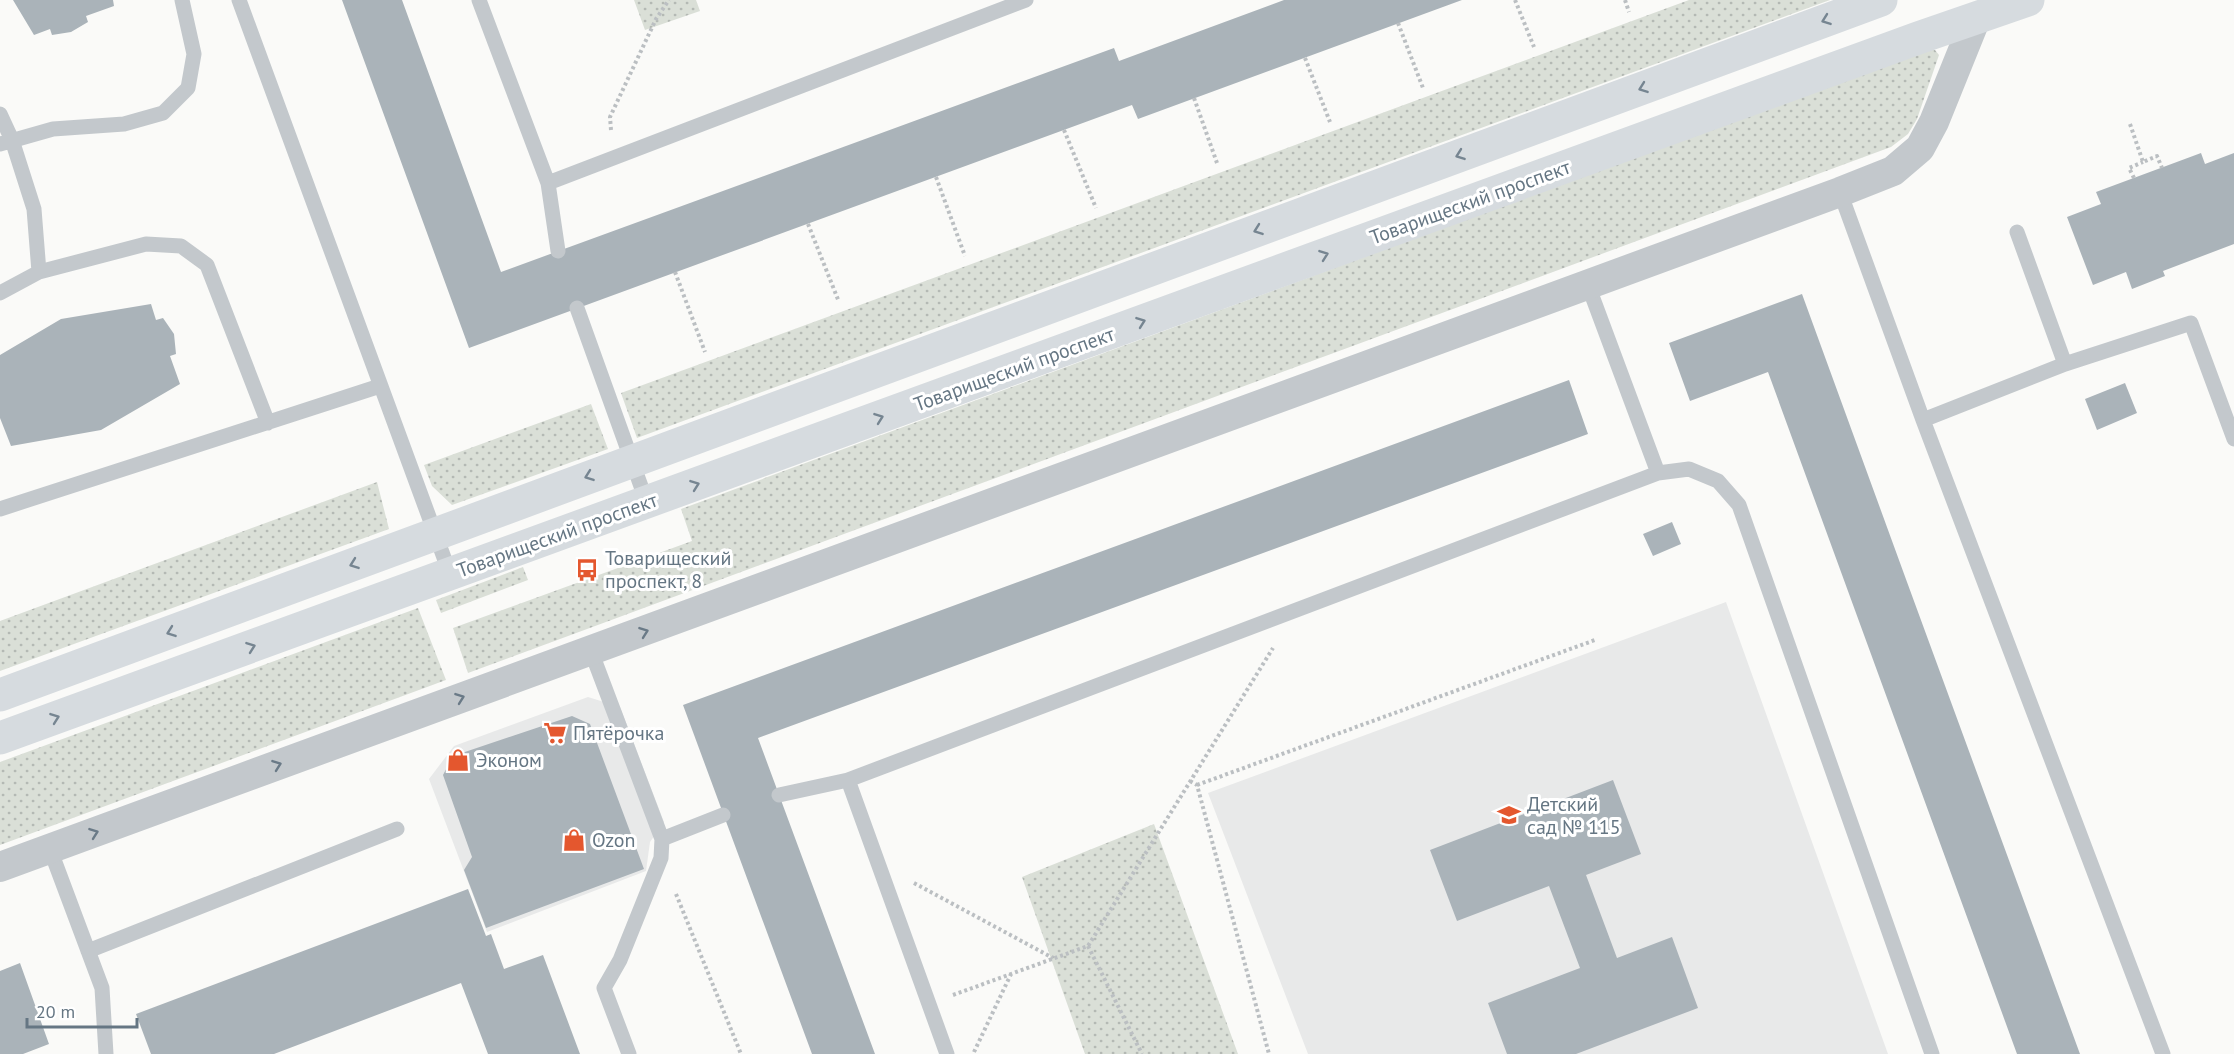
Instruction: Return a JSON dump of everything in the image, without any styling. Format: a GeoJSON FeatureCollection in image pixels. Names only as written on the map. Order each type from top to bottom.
{"type":"FeatureCollection","features":[{"type":"Feature","properties":{"kind":"street"},"geometry":{"type":"LineString","coordinates":[[0,695],[1881,0]]}},
{"type":"Feature","properties":{"kind":"street","name":"Товарищеский проспект"},"geometry":{"type":"LineString","coordinates":[[0,738],[2028,0]]}},
{"type":"Feature","properties":{"kind":"street"},"geometry":{"type":"LineString","coordinates":[[0,867],[1893,171],[1920,148],[1934,122],[1976,18]]}},
{"type":"Feature","properties":{"kind":"lane"},"geometry":{"type":"LineString","coordinates":[[6,142],[53,129],[124,124],[163,113],[188,88],[194,54],[182,0]]}},
{"type":"Feature","properties":{"kind":"lane"},"geometry":{"type":"LineString","coordinates":[[239,0],[450,574]]}},
{"type":"Feature","properties":{"kind":"lane"},"geometry":{"type":"LineString","coordinates":[[479,0],[548,183],[558,251]]}},
{"type":"Feature","properties":{"kind":"lane"},"geometry":{"type":"LineString","coordinates":[[548,183],[1026,0]]}},
{"type":"Feature","properties":{"kind":"lane"},"geometry":{"type":"LineString","coordinates":[[0,114],[6,142],[34,209],[39,272]]}},
{"type":"Feature","properties":{"kind":"lane"},"geometry":{"type":"LineString","coordinates":[[1840,192],[1923,420],[2163,1054]]}},
{"type":"Feature","properties":{"kind":"lane"},"geometry":{"type":"LineString","coordinates":[[2017,232],[2065,364]]}},
{"type":"Feature","properties":{"kind":"lane"},"geometry":{"type":"LineString","coordinates":[[0,293],[39,272],[146,244],[181,246],[207,265],[268,423]]}},
{"type":"Feature","properties":{"kind":"lane"},"geometry":{"type":"LineString","coordinates":[[1588,285],[1658,473]]}},
{"type":"Feature","properties":{"kind":"lane"},"geometry":{"type":"LineString","coordinates":[[578,308],[647,502]]}},
{"type":"Feature","properties":{"kind":"lane"},"geometry":{"type":"LineString","coordinates":[[1923,420],[2065,364],[2191,322],[2234,439]]}},
{"type":"Feature","properties":{"kind":"lane"},"geometry":{"type":"LineString","coordinates":[[0,509],[380,386]]}},
{"type":"Feature","properties":{"kind":"lane"},"geometry":{"type":"LineString","coordinates":[[779,795],[848,780],[1658,473],[1689,469],[1718,481],[1739,505],[1932,1054]]}},
{"type":"Feature","properties":{"kind":"lane"},"geometry":{"type":"LineString","coordinates":[[591,651],[662,839],[661,858],[620,960],[604,988],[629,1054]]}},
{"type":"Feature","properties":{"kind":"lane"},"geometry":{"type":"LineString","coordinates":[[848,780],[947,1054]]}},
{"type":"Feature","properties":{"kind":"lane"},"geometry":{"type":"LineString","coordinates":[[662,839],[723,815]]}},
{"type":"Feature","properties":{"kind":"lane"},"geometry":{"type":"LineString","coordinates":[[88,951],[397,830]]}},
{"type":"Feature","properties":{"kind":"lane"},"geometry":{"type":"LineString","coordinates":[[50,849],[102,988],[106,1054]]}},
{"type":"Feature","properties":{"kind":"path"},"geometry":{"type":"LineString","coordinates":[[614,158],[610,117],[656,18],[669,0]]}},
{"type":"Feature","properties":{"kind":"path"},"geometry":{"type":"LineString","coordinates":[[1515,0],[1534,47]]}},
{"type":"Feature","properties":{"kind":"path"},"geometry":{"type":"LineString","coordinates":[[1625,0],[1629,12]]}},
{"type":"Feature","properties":{"kind":"path"},"geometry":{"type":"LineString","coordinates":[[1398,23],[1423,88]]}},
{"type":"Feature","properties":{"kind":"path"},"geometry":{"type":"LineString","coordinates":[[1305,58],[1330,122]]}},
{"type":"Feature","properties":{"kind":"path"},"geometry":{"type":"LineString","coordinates":[[1194,98],[1217,164]]}},
{"type":"Feature","properties":{"kind":"path"},"geometry":{"type":"LineString","coordinates":[[2130,124],[2144,162]]}},
{"type":"Feature","properties":{"kind":"path"},"geometry":{"type":"LineString","coordinates":[[1064,130],[1096,208]]}},
{"type":"Feature","properties":{"kind":"path"},"geometry":{"type":"LineString","coordinates":[[2134,178],[2129,168],[2157,156],[2162,168]]}},
{"type":"Feature","properties":{"kind":"path"},"geometry":{"type":"LineString","coordinates":[[936,177],[965,256]]}},
{"type":"Feature","properties":{"kind":"path"},"geometry":{"type":"LineString","coordinates":[[808,224],[839,302]]}},
{"type":"Feature","properties":{"kind":"path"},"geometry":{"type":"LineString","coordinates":[[675,272],[705,352]]}},
{"type":"Feature","properties":{"kind":"path"},"geometry":{"type":"LineString","coordinates":[[929,1004],[1088,946],[1297,609]]}},
{"type":"Feature","properties":{"kind":"path"},"geometry":{"type":"LineString","coordinates":[[1197,785],[1595,640]]}},
{"type":"Feature","properties":{"kind":"path"},"geometry":{"type":"LineString","coordinates":[[1190,781],[1197,785],[1269,1054]]}},
{"type":"Feature","properties":{"kind":"path"},"geometry":{"type":"LineString","coordinates":[[661,858],[741,1054]]}},
{"type":"Feature","properties":{"kind":"path"},"geometry":{"type":"LineString","coordinates":[[879,864],[1053,958]]}},
{"type":"Feature","properties":{"kind":"path"},"geometry":{"type":"LineString","coordinates":[[1088,946],[1143,1054]]}},
{"type":"Feature","properties":{"kind":"path"},"geometry":{"type":"LineString","coordinates":[[973,1054],[1011,974]]}},
{"type":"Feature","properties":{"kind":"shaded area"},"geometry":{"type":"Polygon","coordinates":[[[634,0],[696,0],[700,11],[645,30],[634,0]]]}},
{"type":"Feature","properties":{"kind":"shaded area"},"geometry":{"type":"Polygon","coordinates":[[[1689,0],[1830,0],[637,438],[621,393],[1689,0]]]}},
{"type":"Feature","properties":{"kind":"shaded area"},"geometry":{"type":"Polygon","coordinates":[[[1928,49],[1935,50],[1939,55],[1917,119],[1908,134],[1891,147],[468,673],[453,628],[692,541],[681,509],[1928,49]]]}},
{"type":"Feature","properties":{"kind":"shaded area"},"geometry":{"type":"Polygon","coordinates":[[[591,404],[608,449],[452,505],[432,486],[424,465],[591,404]]]}},
{"type":"Feature","properties":{"kind":"shaded area"},"geometry":{"type":"Polygon","coordinates":[[[377,482],[389,529],[0,671],[0,621],[377,482]]]}},
{"type":"Feature","properties":{"kind":"shaded area"},"geometry":{"type":"Polygon","coordinates":[[[523,567],[528,580],[441,613],[436,600],[523,567]]]}},
{"type":"Feature","properties":{"kind":"shaded area","name":"Детский сад № 115"},"geometry":{"type":"Polygon","coordinates":[[[1726,602],[1888,1054],[1308,1054],[1208,793],[1726,602]]]}},
{"type":"Feature","properties":{"kind":"shaded area"},"geometry":{"type":"Polygon","coordinates":[[[418,608],[446,680],[0,845],[0,762],[418,608]]]}},
{"type":"Feature","properties":{"kind":"shaded area"},"geometry":{"type":"Polygon","coordinates":[[[588,697],[620,707],[664,822],[650,842],[646,871],[487,932],[429,779],[454,746],[588,697]]]}},
{"type":"Feature","properties":{"kind":"shaded area"},"geometry":{"type":"Polygon","coordinates":[[[1154,824],[1238,1054],[1085,1054],[1022,877],[1154,824]]]}},
{"type":"Feature","properties":{"kind":"building"},"geometry":{"type":"Polygon","coordinates":[[[13,0],[113,0],[114,6],[86,16],[88,22],[71,32],[52,35],[50,29],[34,35],[13,0]]]}},
{"type":"Feature","properties":{"kind":"building"},"geometry":{"type":"Polygon","coordinates":[[[342,0],[402,0],[501,272],[1114,48],[1119,61],[1284,0],[1462,0],[1138,119],[1132,105],[469,348],[342,0]]]}},
{"type":"Feature","properties":{"kind":"building"},"geometry":{"type":"Polygon","coordinates":[[[2201,153],[2205,164],[2234,153],[2234,244],[2163,271],[2165,276],[2132,289],[2126,272],[2093,285],[2067,217],[2101,204],[2096,192],[2201,153]]]}},
{"type":"Feature","properties":{"kind":"building"},"geometry":{"type":"Polygon","coordinates":[[[1802,294],[2080,1054],[2017,1054],[1768,372],[1690,401],[1669,343],[1802,294]]]}},
{"type":"Feature","properties":{"kind":"building"},"geometry":{"type":"Polygon","coordinates":[[[151,304],[156,320],[163,318],[174,334],[176,354],[170,356],[180,384],[101,430],[11,446],[0,418],[0,355],[61,319],[151,304]]]}},
{"type":"Feature","properties":{"kind":"building"},"geometry":{"type":"Polygon","coordinates":[[[1569,380],[1588,434],[758,738],[875,1054],[812,1054],[683,705],[1569,380]]]}},
{"type":"Feature","properties":{"kind":"building"},"geometry":{"type":"Polygon","coordinates":[[[2125,383],[2137,413],[2097,430],[2085,399],[2125,383]]]}},
{"type":"Feature","properties":{"kind":"building"},"geometry":{"type":"Polygon","coordinates":[[[1672,522],[1681,544],[1653,556],[1643,534],[1672,522]]]}},
{"type":"Feature","properties":{"kind":"building"},"geometry":{"type":"Polygon","coordinates":[[[572,716],[590,724],[644,869],[486,928],[464,870],[472,857],[443,775],[453,756],[572,716]]]}},
{"type":"Feature","properties":{"kind":"building"},"geometry":{"type":"Polygon","coordinates":[[[1613,780],[1641,854],[1586,875],[1617,958],[1672,937],[1698,1008],[1576,1054],[1507,1054],[1488,1003],[1580,968],[1549,886],[1457,921],[1430,850],[1613,780]]]}},
{"type":"Feature","properties":{"kind":"building"},"geometry":{"type":"Polygon","coordinates":[[[468,889],[486,936],[491,934],[504,969],[543,955],[580,1054],[488,1054],[461,983],[274,1054],[151,1054],[136,1014],[468,889]]]}},
{"type":"Feature","properties":{"kind":"building"},"geometry":{"type":"Polygon","coordinates":[[[20,963],[49,1044],[23,1054],[0,1054],[0,971],[20,963]]]}},
{"type":"Feature","properties":{"kind":"place","name":"Товарищеский проспект, 8"},"geometry":{"type":"Point","coordinates":[587,570]}},
{"type":"Feature","properties":{"kind":"place","name":"Пятёрочка"},"geometry":{"type":"Point","coordinates":[555,733]}},
{"type":"Feature","properties":{"kind":"place","name":"Эконом"},"geometry":{"type":"Point","coordinates":[458,760]}},
{"type":"Feature","properties":{"kind":"place","name":"Детский сад № 115"},"geometry":{"type":"Point","coordinates":[1509,815]}},
{"type":"Feature","properties":{"kind":"place","name":"Ozon"},"geometry":{"type":"Point","coordinates":[574,840]}}]}
